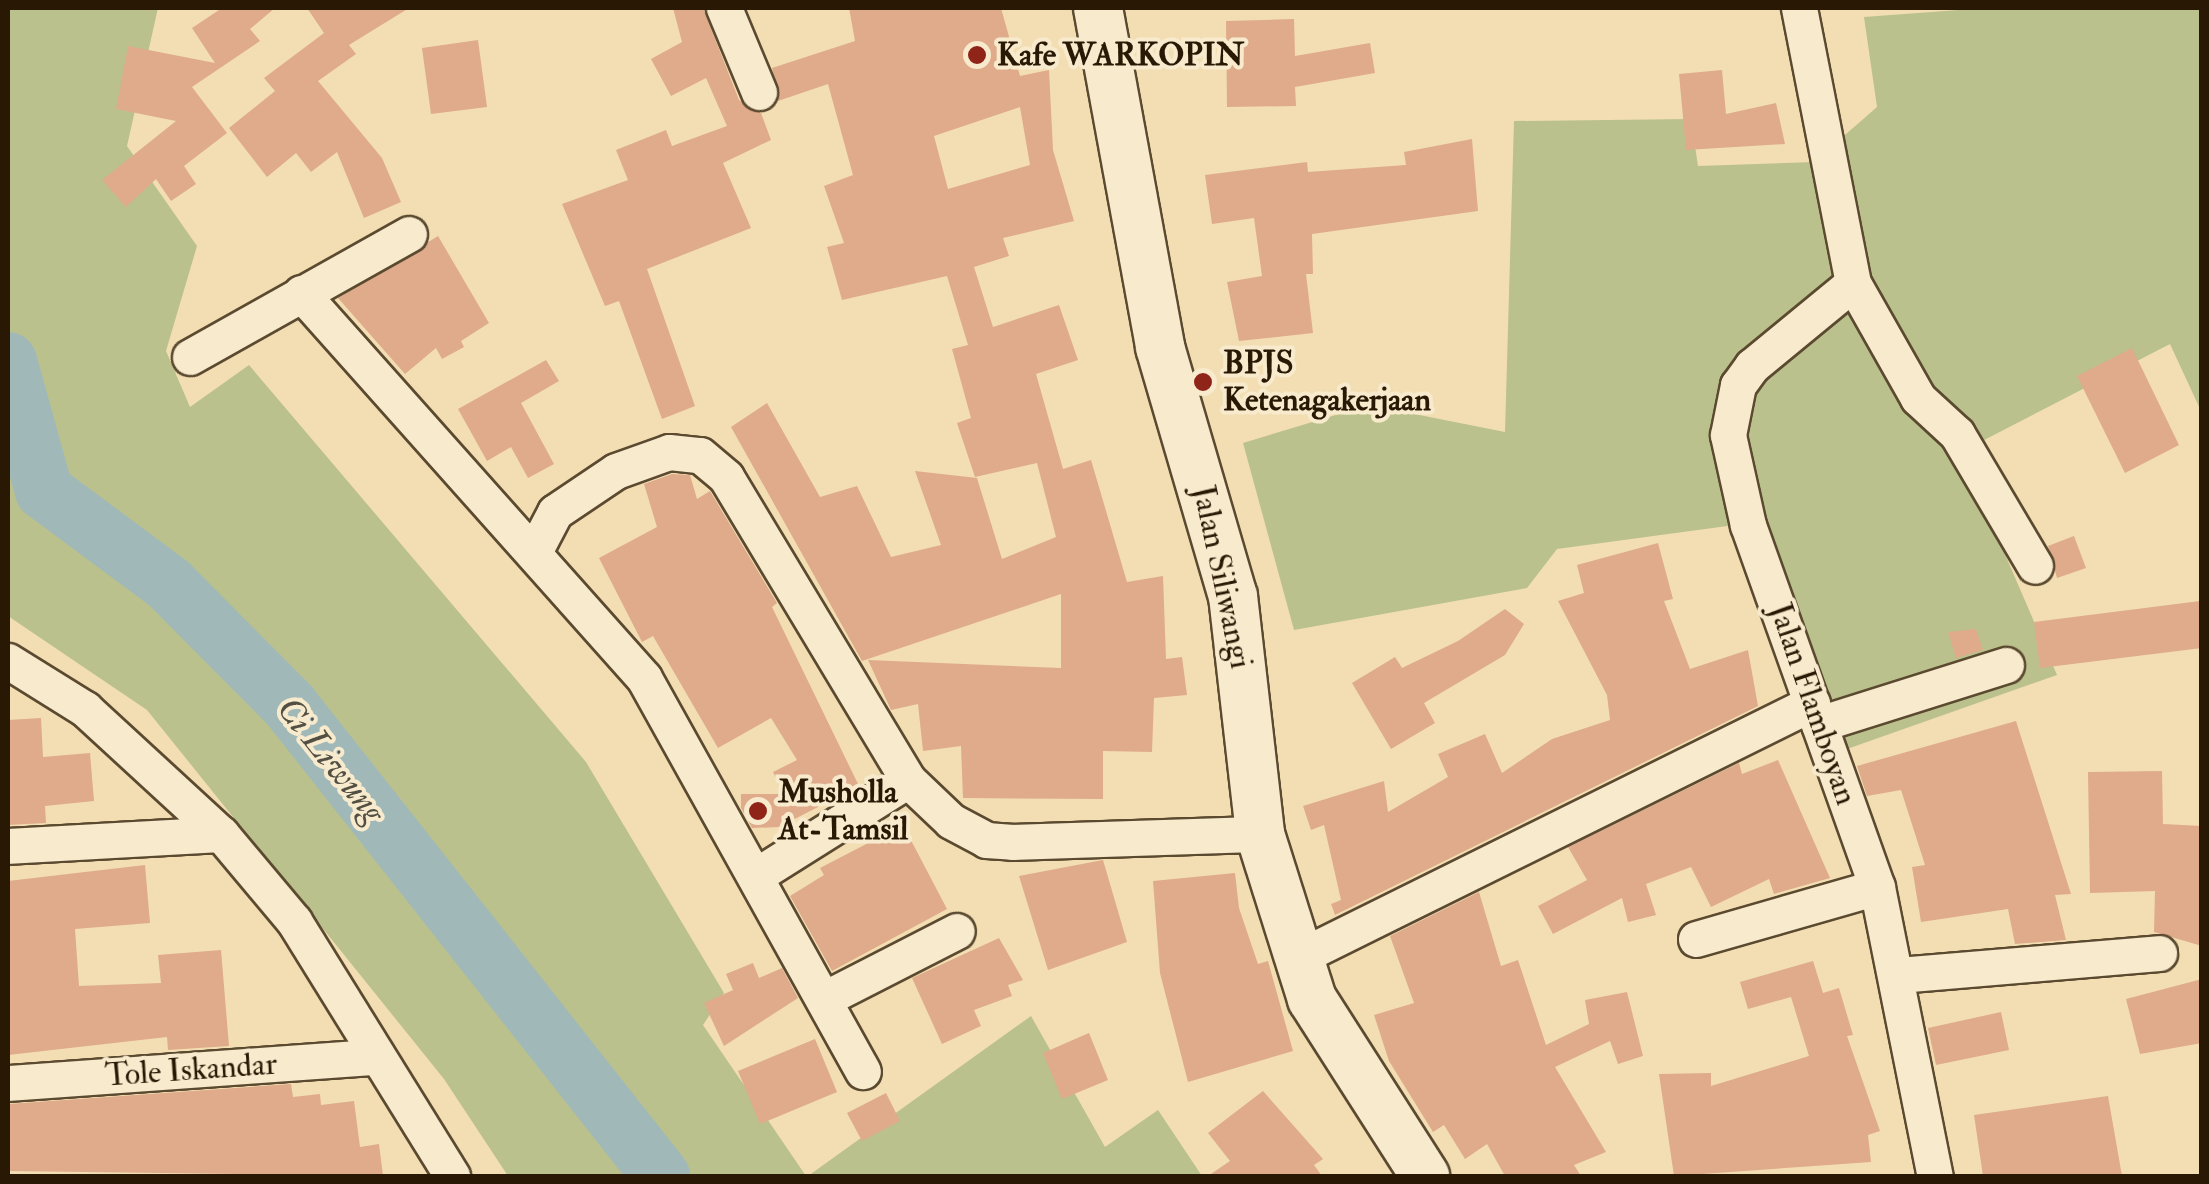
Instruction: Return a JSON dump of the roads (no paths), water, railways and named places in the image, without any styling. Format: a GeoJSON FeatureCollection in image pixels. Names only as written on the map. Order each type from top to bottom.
{"type":"FeatureCollection","features":[{"type":"Feature","properties":{"kind":"main road","name":"Jalan Siliwangi"},"geometry":{"type":"LineString","coordinates":[[1098,8],[1164,364],[1233,596],[1260,834],[1295,958],[1341,1051],[1425,1176]]}},
{"type":"Feature","properties":{"kind":"street"},"geometry":{"type":"LineString","coordinates":[[724,8],[759,92]]}},
{"type":"Feature","properties":{"kind":"street"},"geometry":{"type":"LineString","coordinates":[[1799,8],[1853,283],[1918,398],[1957,434],[2035,566]]}},
{"type":"Feature","properties":{"kind":"street"},"geometry":{"type":"LineString","coordinates":[[190,357],[409,234]]}},
{"type":"Feature","properties":{"kind":"street","name":"Jalan Flamboyan"},"geometry":{"type":"LineString","coordinates":[[1853,283],[1752,366],[1730,408],[1728,435],[1748,525],[1877,887],[1898,975],[1935,1176]]}},
{"type":"Feature","properties":{"kind":"street"},"geometry":{"type":"LineString","coordinates":[[300,293],[644,678],[862,1071]]}},
{"type":"Feature","properties":{"kind":"street"},"geometry":{"type":"LineString","coordinates":[[534,552],[555,512],[616,471],[669,452],[700,455],[726,477],[908,780],[951,821],[986,840],[1130,843],[1260,834]]}},
{"type":"Feature","properties":{"kind":"street"},"geometry":{"type":"LineString","coordinates":[[8,660],[85,709],[221,834],[294,921],[452,1176]]}},
{"type":"Feature","properties":{"kind":"street"},"geometry":{"type":"LineString","coordinates":[[1295,958],[1816,714],[2006,665]]}},
{"type":"Feature","properties":{"kind":"street"},"geometry":{"type":"LineString","coordinates":[[756,875],[908,780]]}},
{"type":"Feature","properties":{"kind":"street"},"geometry":{"type":"LineString","coordinates":[[8,846],[221,834]]}},
{"type":"Feature","properties":{"kind":"street"},"geometry":{"type":"LineString","coordinates":[[1696,939],[1877,887]]}},
{"type":"Feature","properties":{"kind":"street"},"geometry":{"type":"LineString","coordinates":[[824,999],[957,931]]}},
{"type":"Feature","properties":{"kind":"street"},"geometry":{"type":"LineString","coordinates":[[1898,975],[2159,953]]}},
{"type":"Feature","properties":{"kind":"street","name":"Tole Iskandar"},"geometry":{"type":"LineString","coordinates":[[8,1083],[375,1056]]}},
{"type":"Feature","properties":{"kind":"waterway","name":"Ci Liwung"},"geometry":{"type":"LineString","coordinates":[[8,361],[44,491],[169,584],[290,706],[661,1176]]}},
{"type":"Feature","properties":{"kind":"place","name":"Kafe WARKOPIN"},"geometry":{"type":"Point","coordinates":[977,55]}},
{"type":"Feature","properties":{"kind":"place","name":"BPJS Ketenagakerjaan"},"geometry":{"type":"Point","coordinates":[1203,382]}},
{"type":"Feature","properties":{"kind":"place","name":"Musholla At-Tamsil"},"geometry":{"type":"Point","coordinates":[758,811]}}]}
